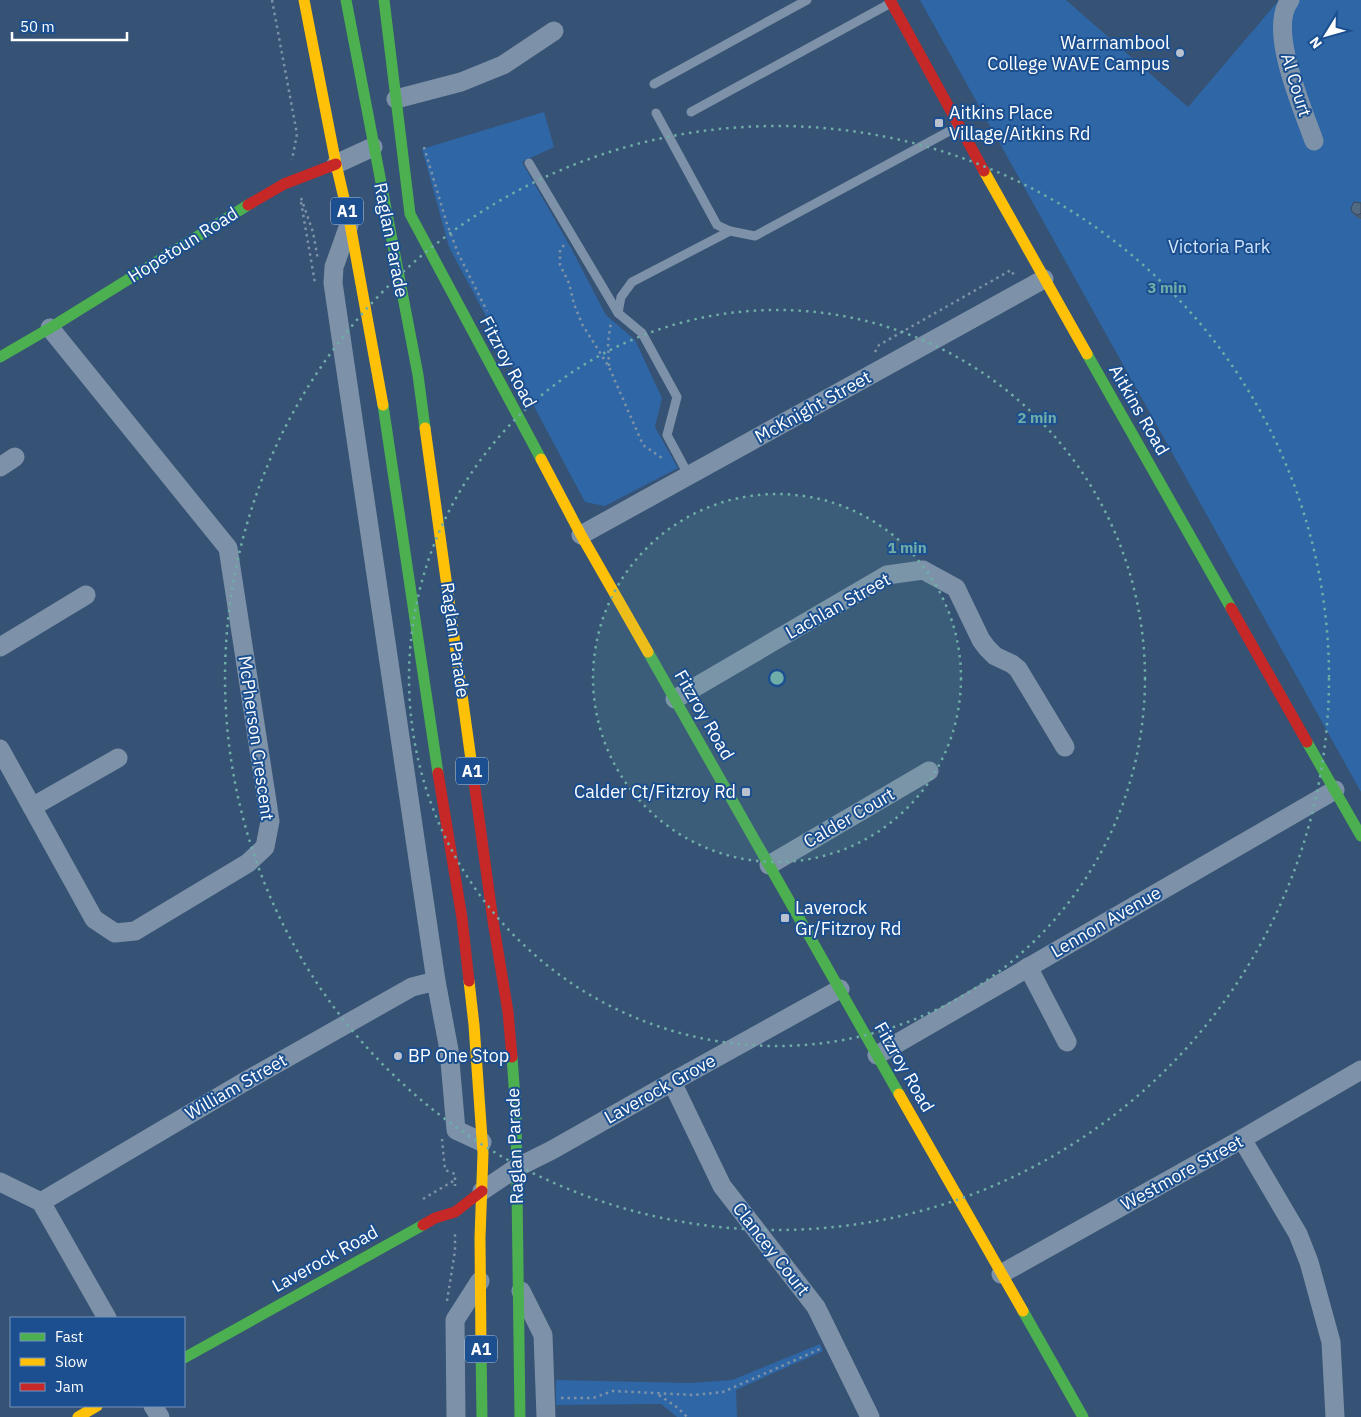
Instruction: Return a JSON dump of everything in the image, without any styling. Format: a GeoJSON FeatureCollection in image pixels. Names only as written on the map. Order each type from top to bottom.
{"type":"FeatureCollection","features":[{"type":"Feature","properties":{"kind":"main road","name":"Raglan Parade"},"geometry":{"type":"LineString","coordinates":[[304,0],[336,164],[350,224],[386,423],[462,918],[474,1025],[482,1142],[480,1280],[482,1417]]}},
{"type":"Feature","properties":{"kind":"main road","name":"Raglan Parade"},"geometry":{"type":"LineString","coordinates":[[346,0],[421,394],[492,911],[508,1012],[516,1113],[520,1417]]}},
{"type":"Feature","properties":{"kind":"main road","name":"Fitzroy Road"},"geometry":{"type":"LineString","coordinates":[[384,0],[410,214],[461,313],[582,534],[1083,1417]]}},
{"type":"Feature","properties":{"kind":"main road","name":"Aitkins Road"},"geometry":{"type":"LineString","coordinates":[[890,1],[1044,279],[1361,836]]}},
{"type":"Feature","properties":{"kind":"main road","name":"Hopetoun Road"},"geometry":{"type":"LineString","coordinates":[[0,357],[264,195],[284,184],[336,164]]}},
{"type":"Feature","properties":{"kind":"main road","name":"Laverock Road"},"geometry":{"type":"LineString","coordinates":[[185,1357],[428,1222],[455,1212],[482,1191]]}},
{"type":"Feature","properties":{"kind":"main road"},"geometry":{"type":"LineString","coordinates":[[78,1417],[95,1407]]}},
{"type":"Feature","properties":{"kind":"street","name":"Al Court"},"geometry":{"type":"LineString","coordinates":[[1290,0],[1286,5],[1281,32],[1289,70],[1314,141]]}},
{"type":"Feature","properties":{"kind":"street"},"geometry":{"type":"LineString","coordinates":[[396,99],[460,82],[503,65],[554,31]]}},
{"type":"Feature","properties":{"kind":"street","name":"Hopetoun Road"},"geometry":{"type":"LineString","coordinates":[[336,164],[373,147]]}},
{"type":"Feature","properties":{"kind":"street","name":"Raglan Parade"},"geometry":{"type":"LineString","coordinates":[[350,224],[334,267],[333,283],[436,981],[449,1050],[456,1130],[482,1142]]}},
{"type":"Feature","properties":{"kind":"street","name":"McKnight Street"},"geometry":{"type":"LineString","coordinates":[[582,534],[1044,279]]}},
{"type":"Feature","properties":{"kind":"street","name":"McPherson Crescent"},"geometry":{"type":"LineString","coordinates":[[0,749],[94,919],[115,933],[135,931],[248,863],[265,847],[270,821],[228,548],[50,328]]}},
{"type":"Feature","properties":{"kind":"street","name":"Lachlan Street"},"geometry":{"type":"LineString","coordinates":[[675,699],[887,575],[923,570],[956,588],[981,640],[991,653],[1018,669],[1065,747]]}},
{"type":"Feature","properties":{"kind":"street"},"geometry":{"type":"LineString","coordinates":[[0,647],[86,595]]}},
{"type":"Feature","properties":{"kind":"street"},"geometry":{"type":"LineString","coordinates":[[32,808],[118,758]]}},
{"type":"Feature","properties":{"kind":"street","name":"Calder Court"},"geometry":{"type":"LineString","coordinates":[[769,865],[929,771]]}},
{"type":"Feature","properties":{"kind":"street","name":"Lennon Avenue"},"geometry":{"type":"LineString","coordinates":[[877,1055],[1335,790]]}},
{"type":"Feature","properties":{"kind":"street"},"geometry":{"type":"LineString","coordinates":[[1028,967],[1067,1042]]}},
{"type":"Feature","properties":{"kind":"street","name":"William Street"},"geometry":{"type":"LineString","coordinates":[[41,1202],[244,1082],[403,992],[412,987],[436,981]]}},
{"type":"Feature","properties":{"kind":"street","name":"Laverock Grove"},"geometry":{"type":"LineString","coordinates":[[482,1191],[516,1168],[552,1150],[840,990]]}},
{"type":"Feature","properties":{"kind":"street","name":"Westmore Street"},"geometry":{"type":"LineString","coordinates":[[1002,1274],[1361,1070]]}},
{"type":"Feature","properties":{"kind":"street","name":"Clancey Court"},"geometry":{"type":"LineString","coordinates":[[672,1082],[722,1186],[816,1307],[870,1417]]}},
{"type":"Feature","properties":{"kind":"street"},"geometry":{"type":"LineString","coordinates":[[1242,1139],[1298,1234],[1310,1262],[1331,1342],[1335,1417]]}},
{"type":"Feature","properties":{"kind":"street"},"geometry":{"type":"LineString","coordinates":[[0,1182],[41,1202],[106,1317]]}},
{"type":"Feature","properties":{"kind":"street"},"geometry":{"type":"LineString","coordinates":[[456,1417],[455,1320],[480,1280]]}},
{"type":"Feature","properties":{"kind":"street","name":"Raglan Parade"},"geometry":{"type":"LineString","coordinates":[[518,1285],[543,1335],[546,1417]]}},
{"type":"Feature","properties":{"kind":"lane"},"geometry":{"type":"LineString","coordinates":[[654,84],[807,0]]}},
{"type":"Feature","properties":{"kind":"lane"},"geometry":{"type":"LineString","coordinates":[[690,112],[890,1]]}},
{"type":"Feature","properties":{"kind":"lane"},"geometry":{"type":"LineString","coordinates":[[656,113],[717,225],[730,231],[755,236],[960,126]]}},
{"type":"Feature","properties":{"kind":"lane"},"geometry":{"type":"LineString","coordinates":[[529,163],[618,312],[642,333],[677,396],[667,434],[690,476]]}},
{"type":"Feature","properties":{"kind":"lane"},"geometry":{"type":"LineString","coordinates":[[618,312],[621,297],[632,282],[730,231]]}},
{"type":"Feature","properties":{"kind":"path"},"geometry":{"type":"LineString","coordinates":[[272,0],[297,134],[292,164]]}},
{"type":"Feature","properties":{"kind":"path"},"geometry":{"type":"LineString","coordinates":[[571,235],[560,250],[560,266],[569,283],[574,304],[582,324],[609,367],[643,445],[690,476]]}},
{"type":"Feature","properties":{"kind":"path"},"geometry":{"type":"LineString","coordinates":[[609,367],[609,324],[618,312]]}},
{"type":"Feature","properties":{"kind":"path"},"geometry":{"type":"LineString","coordinates":[[546,1398],[593,1398],[613,1391],[694,1395],[723,1392],[834,1343]]}},
{"type":"Feature","properties":{"kind":"path"},"geometry":{"type":"LineString","coordinates":[[658,1394],[687,1417]]}},
{"type":"Feature","properties":{"kind":"green space","name":"Victoria Park"},"geometry":{"type":"Polygon","coordinates":[[[920,0],[1066,0],[1188,107],[1279,0],[1361,0],[1361,792],[920,0]]]}},
{"type":"Feature","properties":{"kind":"green space"},"geometry":{"type":"Polygon","coordinates":[[[544,112],[554,147],[522,162],[571,248],[606,315],[635,340],[662,398],[655,427],[678,468],[605,506],[585,502],[449,247],[422,149],[544,112]]]}},
{"type":"Feature","properties":{"kind":"green space"},"geometry":{"type":"Polygon","coordinates":[[[820,1344],[823,1351],[736,1390],[737,1417],[677,1417],[661,1404],[556,1405],[556,1380],[690,1383],[732,1380],[820,1344]]]}},
{"type":"Feature","properties":{"kind":"building"},"geometry":{"type":"Polygon","coordinates":[[[1354,202],[1361,203],[1360,214],[1357,215],[1352,212],[1351,208],[1354,202]]]}},
{"type":"Feature","properties":{"kind":"traffic: fast"},"geometry":{"type":"LineString","coordinates":[[346,0],[418,375],[425,428]]}},
{"type":"Feature","properties":{"kind":"traffic: fast"},"geometry":{"type":"LineString","coordinates":[[384,0],[410,214],[541,459]]}},
{"type":"Feature","properties":{"kind":"traffic: fast"},"geometry":{"type":"LineString","coordinates":[[0,357],[248,205]]}},
{"type":"Feature","properties":{"kind":"traffic: fast"},"geometry":{"type":"LineString","coordinates":[[1087,354],[1231,608]]}},
{"type":"Feature","properties":{"kind":"traffic: fast"},"geometry":{"type":"LineString","coordinates":[[383,405],[438,773]]}},
{"type":"Feature","properties":{"kind":"traffic: fast"},"geometry":{"type":"LineString","coordinates":[[648,652],[899,1094]]}},
{"type":"Feature","properties":{"kind":"traffic: fast"},"geometry":{"type":"LineString","coordinates":[[1307,742],[1361,836]]}},
{"type":"Feature","properties":{"kind":"traffic: fast"},"geometry":{"type":"LineString","coordinates":[[512,1057],[516,1113],[520,1417]]}},
{"type":"Feature","properties":{"kind":"traffic: fast"},"geometry":{"type":"LineString","coordinates":[[185,1357],[423,1225]]}},
{"type":"Feature","properties":{"kind":"traffic: fast"},"geometry":{"type":"LineString","coordinates":[[1023,1311],[1083,1417]]}},
{"type":"Feature","properties":{"kind":"traffic: fast"},"geometry":{"type":"LineString","coordinates":[[481,1347],[482,1417]]}},
{"type":"Feature","properties":{"kind":"traffic: slow"},"geometry":{"type":"LineString","coordinates":[[304,0],[336,164],[350,224],[383,405]]}},
{"type":"Feature","properties":{"kind":"traffic: slow"},"geometry":{"type":"LineString","coordinates":[[984,171],[1087,354]]}},
{"type":"Feature","properties":{"kind":"traffic: slow"},"geometry":{"type":"LineString","coordinates":[[425,428],[473,774]]}},
{"type":"Feature","properties":{"kind":"traffic: slow"},"geometry":{"type":"LineString","coordinates":[[541,459],[581,535],[648,652]]}},
{"type":"Feature","properties":{"kind":"traffic: slow"},"geometry":{"type":"LineString","coordinates":[[469,981],[483,1153],[480,1238],[481,1347]]}},
{"type":"Feature","properties":{"kind":"traffic: slow"},"geometry":{"type":"LineString","coordinates":[[899,1094],[1023,1311]]}},
{"type":"Feature","properties":{"kind":"traffic: slow"},"geometry":{"type":"LineString","coordinates":[[78,1417],[95,1407]]}},
{"type":"Feature","properties":{"kind":"traffic: jam"},"geometry":{"type":"LineString","coordinates":[[890,0],[984,171]]}},
{"type":"Feature","properties":{"kind":"traffic: jam"},"geometry":{"type":"LineString","coordinates":[[248,205],[284,184],[336,164]]}},
{"type":"Feature","properties":{"kind":"traffic: jam"},"geometry":{"type":"LineString","coordinates":[[1231,608],[1307,742]]}},
{"type":"Feature","properties":{"kind":"traffic: jam"},"geometry":{"type":"LineString","coordinates":[[438,773],[462,918],[469,981]]}},
{"type":"Feature","properties":{"kind":"traffic: jam"},"geometry":{"type":"LineString","coordinates":[[473,774],[493,921],[508,1012],[512,1057]]}},
{"type":"Feature","properties":{"kind":"traffic: jam"},"geometry":{"type":"LineString","coordinates":[[423,1225],[435,1218],[455,1212],[482,1191]]}},
{"type":"Feature","properties":{"kind":"place","name":"Warrnambool College WAVE Campus"},"geometry":{"type":"Point","coordinates":[1180,53]}},
{"type":"Feature","properties":{"kind":"place","name":"Aitkins Place Village/Aitkins Rd"},"geometry":{"type":"Point","coordinates":[939,123]}},
{"type":"Feature","properties":{"kind":"place","name":"Calder Ct/Fitzroy Rd"},"geometry":{"type":"Point","coordinates":[746,792]}},
{"type":"Feature","properties":{"kind":"place","name":"Laverock Gr/Fitzroy Rd"},"geometry":{"type":"Point","coordinates":[785,918]}},
{"type":"Feature","properties":{"kind":"place","name":"BP One Stop"},"geometry":{"type":"Point","coordinates":[398,1056]}}]}
